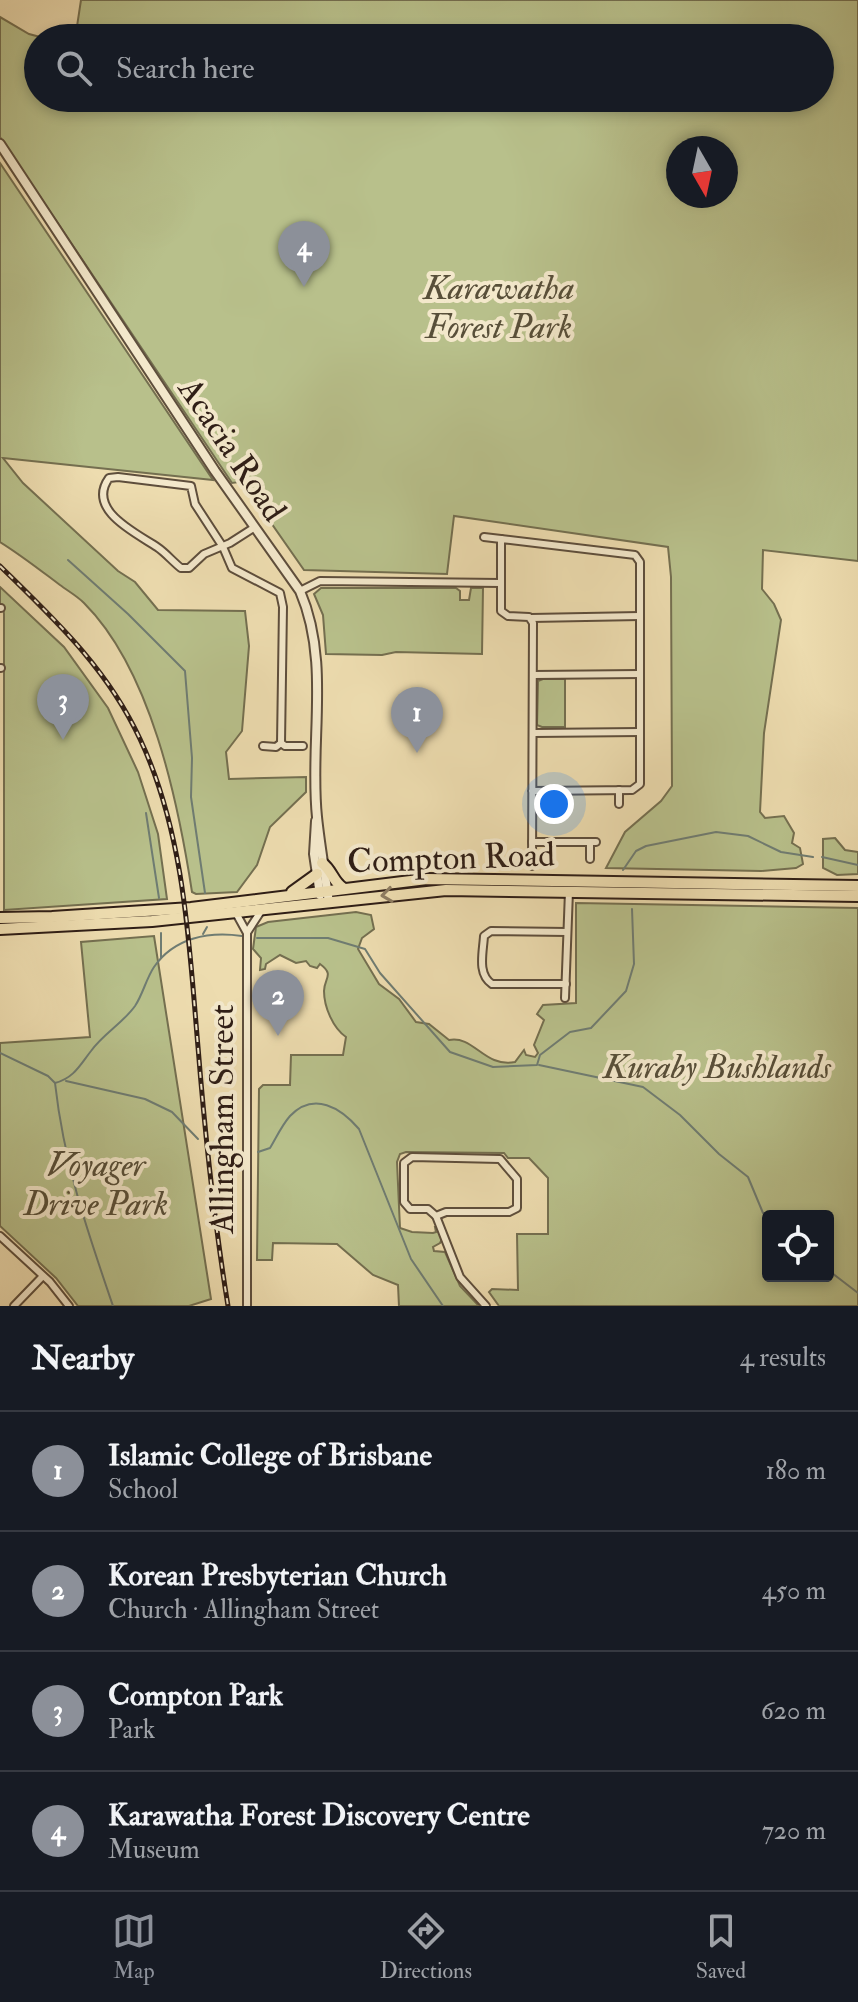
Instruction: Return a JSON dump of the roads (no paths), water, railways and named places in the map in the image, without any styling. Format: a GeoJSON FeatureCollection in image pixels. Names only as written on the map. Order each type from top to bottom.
{"type":"FeatureCollection","features":[{"type":"Feature","properties":{"kind":"main road"},"geometry":{"type":"LineString","coordinates":[[322,863],[343,888]]}},
{"type":"Feature","properties":{"kind":"main road"},"geometry":{"type":"LineString","coordinates":[[287,896],[317,874]]}},
{"type":"Feature","properties":{"kind":"main road","name":"Compton Road"},"geometry":{"type":"LineString","coordinates":[[0,918],[191,908],[440,879],[858,886]]}},
{"type":"Feature","properties":{"kind":"main road","name":"Compton Road"},"geometry":{"type":"LineString","coordinates":[[0,929],[88,926],[261,911],[436,890],[858,896]]}},
{"type":"Feature","properties":{"kind":"main road"},"geometry":{"type":"LineString","coordinates":[[71,916],[86,921],[88,926]]}},
{"type":"Feature","properties":{"kind":"street","name":"Acacia Road"},"geometry":{"type":"LineString","coordinates":[[0,144],[300,591],[310,620],[316,662],[317,817],[325,903]]}},
{"type":"Feature","properties":{"kind":"street"},"geometry":{"type":"LineString","coordinates":[[255,527],[223,547],[204,554],[189,568],[181,568],[106,509],[103,499],[107,481],[118,477],[191,486],[195,504],[223,547],[232,568],[282,595],[283,737],[276,747],[263,746]]}},
{"type":"Feature","properties":{"kind":"street"},"geometry":{"type":"LineString","coordinates":[[484,537],[635,555],[640,562],[640,784],[632,790],[532,791]]}},
{"type":"Feature","properties":{"kind":"street"},"geometry":{"type":"LineString","coordinates":[[501,539],[501,611],[504,615],[531,618],[640,616]]}},
{"type":"Feature","properties":{"kind":"street"},"geometry":{"type":"LineString","coordinates":[[300,591],[324,581],[501,583]]}},
{"type":"Feature","properties":{"kind":"street"},"geometry":{"type":"LineString","coordinates":[[531,618],[532,866]]}},
{"type":"Feature","properties":{"kind":"street"},"geometry":{"type":"LineString","coordinates":[[533,675],[640,674]]}},
{"type":"Feature","properties":{"kind":"street"},"geometry":{"type":"LineString","coordinates":[[533,733],[640,732]]}},
{"type":"Feature","properties":{"kind":"street"},"geometry":{"type":"LineString","coordinates":[[281,743],[285,746],[303,746]]}},
{"type":"Feature","properties":{"kind":"street"},"geometry":{"type":"LineString","coordinates":[[619,790],[619,804]]}},
{"type":"Feature","properties":{"kind":"street","name":"Acacia Road"},"geometry":{"type":"LineString","coordinates":[[317,817],[313,840],[317,874],[324,891]]}},
{"type":"Feature","properties":{"kind":"street"},"geometry":{"type":"LineString","coordinates":[[532,842],[593,842],[590,859]]}},
{"type":"Feature","properties":{"kind":"street"},"geometry":{"type":"LineString","coordinates":[[565,998],[569,891]]}},
{"type":"Feature","properties":{"kind":"street"},"geometry":{"type":"LineString","coordinates":[[247,933],[261,911]]}},
{"type":"Feature","properties":{"kind":"street","name":"Allingham Street"},"geometry":{"type":"LineString","coordinates":[[236,913],[247,933],[247,1306]]}},
{"type":"Feature","properties":{"kind":"street"},"geometry":{"type":"LineString","coordinates":[[566,984],[492,984],[482,972],[484,936],[491,931],[567,932]]}},
{"type":"Feature","properties":{"kind":"street"},"geometry":{"type":"LineString","coordinates":[[436,1216],[446,1212],[514,1211],[518,1204],[517,1179],[500,1159],[408,1159],[404,1163],[406,1206],[410,1209],[428,1209],[436,1216],[464,1284],[486,1306]]}},
{"type":"Feature","properties":{"kind":"street"},"geometry":{"type":"LineString","coordinates":[[0,1236],[50,1282],[69,1306]]}},
{"type":"Feature","properties":{"kind":"street"},"geometry":{"type":"LineString","coordinates":[[439,1247],[447,1244]]}},
{"type":"Feature","properties":{"kind":"street"},"geometry":{"type":"LineString","coordinates":[[14,1306],[42,1277]]}},
{"type":"Feature","properties":{"kind":"waterway"},"geometry":{"type":"LineString","coordinates":[[68,560],[185,671],[192,758],[191,797],[205,893]]}},
{"type":"Feature","properties":{"kind":"waterway"},"geometry":{"type":"LineString","coordinates":[[146,813],[159,898]]}},
{"type":"Feature","properties":{"kind":"waterway"},"geometry":{"type":"LineString","coordinates":[[623,870],[636,851],[646,846],[716,832],[748,836],[781,852],[813,857]]}},
{"type":"Feature","properties":{"kind":"waterway"},"geometry":{"type":"LineString","coordinates":[[822,857],[858,865]]}},
{"type":"Feature","properties":{"kind":"waterway"},"geometry":{"type":"LineString","coordinates":[[257,938],[328,938],[365,949],[380,973],[450,1052],[493,1067],[537,1065],[540,1055],[570,1032],[591,1028],[626,991],[634,964],[632,909]]}},
{"type":"Feature","properties":{"kind":"waterway"},"geometry":{"type":"LineString","coordinates":[[203,934],[207,927]]}},
{"type":"Feature","properties":{"kind":"waterway"},"geometry":{"type":"LineString","coordinates":[[161,933],[161,958]]}},
{"type":"Feature","properties":{"kind":"waterway"},"geometry":{"type":"LineString","coordinates":[[0,1053],[48,1076],[55,1083],[62,1081],[130,1012],[154,967],[171,949],[204,936],[242,936]]}},
{"type":"Feature","properties":{"kind":"waterway"},"geometry":{"type":"LineString","coordinates":[[539,1065],[643,1087],[680,1115],[719,1154],[748,1177],[762,1211]]}},
{"type":"Feature","properties":{"kind":"waterway"},"geometry":{"type":"LineString","coordinates":[[66,1081],[145,1099],[172,1112],[198,1139]]}},
{"type":"Feature","properties":{"kind":"waterway"},"geometry":{"type":"LineString","coordinates":[[55,1083],[70,1169],[113,1306]]}},
{"type":"Feature","properties":{"kind":"waterway"},"geometry":{"type":"LineString","coordinates":[[258,1152],[270,1148],[290,1116],[308,1105],[327,1105],[344,1115],[359,1129],[411,1259],[443,1306]]}},
{"type":"Feature","properties":{"kind":"waterway"},"geometry":{"type":"LineString","coordinates":[[213,1143],[240,1152]]}},
{"type":"Feature","properties":{"kind":"waterway"},"geometry":{"type":"LineString","coordinates":[[834,1275],[858,1293]]}},
{"type":"Feature","properties":{"kind":"railway"},"geometry":{"type":"LineString","coordinates":[[0,566],[78,646],[112,690],[140,739],[167,813],[188,930],[207,1145],[228,1306]]}},
{"type":"Feature","properties":{"kind":"place","name":"Karawatha Forest Discovery Centre"},"geometry":{"type":"Point","coordinates":[304,287]}},
{"type":"Feature","properties":{"kind":"place","name":"Compton Park"},"geometry":{"type":"Point","coordinates":[63,740]}},
{"type":"Feature","properties":{"kind":"place","name":"Islamic College of Brisbane"},"geometry":{"type":"Point","coordinates":[417,753]}},
{"type":"Feature","properties":{"kind":"place","name":"Korean Presbyterian Church"},"geometry":{"type":"Point","coordinates":[278,1036]}},
{"type":"Feature","properties":{"kind":"park label","name":"Karawatha Forest Park"},"geometry":{"type":"Point","coordinates":[499,306]}},
{"type":"Feature","properties":{"kind":"park label","name":"Kuraby Bushlands"},"geometry":{"type":"Point","coordinates":[717,1066]}},
{"type":"Feature","properties":{"kind":"park label","name":"Voyager Drive Park"},"geometry":{"type":"Point","coordinates":[96,1184]}}]}
